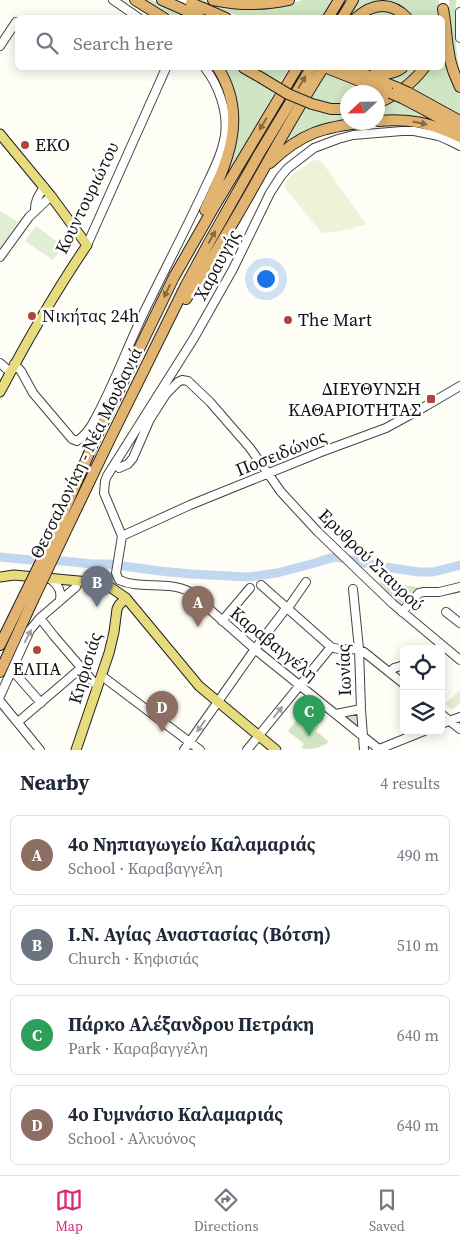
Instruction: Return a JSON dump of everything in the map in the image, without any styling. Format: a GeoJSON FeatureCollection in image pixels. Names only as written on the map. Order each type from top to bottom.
{"type":"FeatureCollection","features":[{"type":"Feature","properties":{"kind":"highway"},"geometry":{"type":"LineString","coordinates":[[135,0],[159,15]]}},
{"type":"Feature","properties":{"kind":"highway"},"geometry":{"type":"LineString","coordinates":[[162,0],[216,15]]}},
{"type":"Feature","properties":{"kind":"highway"},"geometry":{"type":"LineString","coordinates":[[213,0],[265,4],[289,0]]}},
{"type":"Feature","properties":{"kind":"highway"},"geometry":{"type":"LineString","coordinates":[[330,15],[339,0]]}},
{"type":"Feature","properties":{"kind":"highway"},"geometry":{"type":"LineString","coordinates":[[344,15],[353,0]]}},
{"type":"Feature","properties":{"kind":"highway"},"geometry":{"type":"LineString","coordinates":[[360,15],[374,6],[395,9],[404,15]]}},
{"type":"Feature","properties":{"kind":"highway"},"geometry":{"type":"LineString","coordinates":[[445,21],[448,53],[460,87]]}},
{"type":"Feature","properties":{"kind":"highway"},"geometry":{"type":"LineString","coordinates":[[190,248],[192,237],[223,171],[231,146],[233,115],[231,100],[219,70]]}},
{"type":"Feature","properties":{"kind":"highway"},"geometry":{"type":"LineString","coordinates":[[248,70],[288,94],[321,107],[340,109]]}},
{"type":"Feature","properties":{"kind":"highway","name":"Θεσσαλονίκη - Νέα Μουδανιά"},"geometry":{"type":"LineString","coordinates":[[56,540],[93,444],[174,277],[214,206],[296,70]]}},
{"type":"Feature","properties":{"kind":"highway","name":"Θεσσαλονίκη - Νέα Μουδανιά"},"geometry":{"type":"LineString","coordinates":[[0,672],[29,598],[56,540],[108,443],[211,239],[310,70]]}},
{"type":"Feature","properties":{"kind":"highway"},"geometry":{"type":"LineString","coordinates":[[166,328],[209,265],[262,170],[327,70]]}},
{"type":"Feature","properties":{"kind":"highway"},"geometry":{"type":"LineString","coordinates":[[334,70],[394,90]]}},
{"type":"Feature","properties":{"kind":"highway"},"geometry":{"type":"LineString","coordinates":[[356,70],[386,75],[398,70]]}},
{"type":"Feature","properties":{"kind":"highway"},"geometry":{"type":"LineString","coordinates":[[385,99],[399,92],[422,70]]}},
{"type":"Feature","properties":{"kind":"highway"},"geometry":{"type":"LineString","coordinates":[[366,73],[394,90],[460,121]]}},
{"type":"Feature","properties":{"kind":"highway"},"geometry":{"type":"LineString","coordinates":[[406,96],[425,110],[460,130]]}},
{"type":"Feature","properties":{"kind":"highway"},"geometry":{"type":"LineString","coordinates":[[385,121],[422,122],[460,137]]}},
{"type":"Feature","properties":{"kind":"highway"},"geometry":{"type":"LineString","coordinates":[[262,170],[294,142],[307,135],[340,126]]}},
{"type":"Feature","properties":{"kind":"highway","name":"Θεσσαλονίκη - Νέα Μουδανιά"},"geometry":{"type":"LineString","coordinates":[[0,645],[29,598]]}},
{"type":"Feature","properties":{"kind":"main road"},"geometry":{"type":"LineString","coordinates":[[0,134],[44,187],[87,245]]}},
{"type":"Feature","properties":{"kind":"main road","name":"Κουντουριώτου"},"geometry":{"type":"LineString","coordinates":[[0,392],[42,315],[87,245]]}},
{"type":"Feature","properties":{"kind":"main road"},"geometry":{"type":"LineString","coordinates":[[0,576],[14,575],[105,584],[115,589],[126,598],[203,690],[276,750]]}},
{"type":"Feature","properties":{"kind":"main road","name":"Κηφισιάς"},"geometry":{"type":"LineString","coordinates":[[76,750],[102,676],[111,644],[117,609],[126,598]]}},
{"type":"Feature","properties":{"kind":"street"},"geometry":{"type":"LineString","coordinates":[[112,0],[134,15]]}},
{"type":"Feature","properties":{"kind":"street"},"geometry":{"type":"LineString","coordinates":[[460,12],[460,38]]}},
{"type":"Feature","properties":{"kind":"street"},"geometry":{"type":"LineString","coordinates":[[0,46],[15,24]]}},
{"type":"Feature","properties":{"kind":"street","name":"Κουντουριώτου"},"geometry":{"type":"LineString","coordinates":[[87,245],[165,70]]}},
{"type":"Feature","properties":{"kind":"street"},"geometry":{"type":"LineString","coordinates":[[0,363],[12,368],[25,377],[33,393],[72,439],[77,441],[84,435],[106,398],[147,306],[169,264],[220,155],[225,135],[224,112],[216,87],[206,70]]}},
{"type":"Feature","properties":{"kind":"street","name":"Χαραυγής"},"geometry":{"type":"LineString","coordinates":[[122,536],[104,493],[106,476],[194,338],[233,269],[280,176],[314,148],[338,138],[414,131],[439,136],[460,146]]}},
{"type":"Feature","properties":{"kind":"street"},"geometry":{"type":"LineString","coordinates":[[35,209],[36,200],[44,187]]}},
{"type":"Feature","properties":{"kind":"street"},"geometry":{"type":"LineString","coordinates":[[0,257],[28,217],[51,196]]}},
{"type":"Feature","properties":{"kind":"street","name":"Ερυθρού Σταυρού"},"geometry":{"type":"LineString","coordinates":[[119,468],[128,464],[133,458],[150,419],[166,394],[178,382],[188,381],[210,402],[250,448],[285,496],[318,532],[402,612],[460,660]]}},
{"type":"Feature","properties":{"kind":"street","name":"Ποσειδώνος"},"geometry":{"type":"LineString","coordinates":[[122,536],[190,505],[386,428],[460,386]]}},
{"type":"Feature","properties":{"kind":"street","name":"Καραβαγγέλη"},"geometry":{"type":"LineString","coordinates":[[122,536],[116,573],[119,580],[131,584],[165,586],[190,592],[222,621],[379,750]]}},
{"type":"Feature","properties":{"kind":"street"},"geometry":{"type":"LineString","coordinates":[[50,578],[60,592],[60,598],[57,603]]}},
{"type":"Feature","properties":{"kind":"street"},"geometry":{"type":"LineString","coordinates":[[0,696],[30,630],[40,618],[76,587],[78,581]]}},
{"type":"Feature","properties":{"kind":"street"},"geometry":{"type":"LineString","coordinates":[[184,750],[306,582]]}},
{"type":"Feature","properties":{"kind":"street"},"geometry":{"type":"LineString","coordinates":[[261,585],[331,647],[339,650],[360,649],[400,681]]}},
{"type":"Feature","properties":{"kind":"street"},"geometry":{"type":"LineString","coordinates":[[402,612],[424,592],[438,592],[460,587]]}},
{"type":"Feature","properties":{"kind":"street"},"geometry":{"type":"LineString","coordinates":[[222,621],[250,588]]}},
{"type":"Feature","properties":{"kind":"street","name":"Ιωνίας"},"geometry":{"type":"LineString","coordinates":[[353,589],[360,649],[364,750]]}},
{"type":"Feature","properties":{"kind":"street"},"geometry":{"type":"LineString","coordinates":[[446,612],[460,623]]}},
{"type":"Feature","properties":{"kind":"street"},"geometry":{"type":"LineString","coordinates":[[40,618],[97,686]]}},
{"type":"Feature","properties":{"kind":"street"},"geometry":{"type":"LineString","coordinates":[[247,750],[331,647]]}},
{"type":"Feature","properties":{"kind":"street"},"geometry":{"type":"LineString","coordinates":[[445,654],[450,652]]}},
{"type":"Feature","properties":{"kind":"street"},"geometry":{"type":"LineString","coordinates":[[390,673],[394,668],[400,667]]}},
{"type":"Feature","properties":{"kind":"street"},"geometry":{"type":"LineString","coordinates":[[18,722],[81,668]]}},
{"type":"Feature","properties":{"kind":"street"},"geometry":{"type":"LineString","coordinates":[[12,670],[41,703]]}},
{"type":"Feature","properties":{"kind":"street"},"geometry":{"type":"LineString","coordinates":[[102,676],[200,750]]}},
{"type":"Feature","properties":{"kind":"street"},"geometry":{"type":"LineString","coordinates":[[0,701],[40,750]]}},
{"type":"Feature","properties":{"kind":"street"},"geometry":{"type":"LineString","coordinates":[[336,714],[361,709]]}},
{"type":"Feature","properties":{"kind":"street"},"geometry":{"type":"LineString","coordinates":[[445,717],[460,729]]}},
{"type":"Feature","properties":{"kind":"street"},"geometry":{"type":"LineString","coordinates":[[445,723],[460,717]]}},
{"type":"Feature","properties":{"kind":"street"},"geometry":{"type":"LineString","coordinates":[[379,750],[415,735]]}},
{"type":"Feature","properties":{"kind":"green space"},"geometry":{"type":"Polygon","coordinates":[[[144,0],[152,0],[185,14],[170,15],[144,0]]]}},
{"type":"Feature","properties":{"kind":"green space"},"geometry":{"type":"Polygon","coordinates":[[[195,0],[227,6],[290,4],[302,0],[333,0],[323,15],[236,15],[195,0]]]}},
{"type":"Feature","properties":{"kind":"green space"},"geometry":{"type":"Polygon","coordinates":[[[358,0],[439,0],[438,15],[410,15],[375,2],[360,8],[353,15],[349,15],[358,0]]]}},
{"type":"Feature","properties":{"kind":"green space"},"geometry":{"type":"Polygon","coordinates":[[[449,0],[456,0],[455,39],[460,81],[451,41],[449,0]]]}},
{"type":"Feature","properties":{"kind":"green space"},"geometry":{"type":"Polygon","coordinates":[[[384,10],[396,15],[366,15],[371,12],[384,10]]]}},
{"type":"Feature","properties":{"kind":"green space"},"geometry":{"type":"Polygon","coordinates":[[[445,45],[456,88],[460,95],[460,116],[412,88],[427,70],[445,70],[445,45]]]}},
{"type":"Feature","properties":{"kind":"green space"},"geometry":{"type":"Polygon","coordinates":[[[222,70],[239,70],[275,92],[224,180],[236,141],[222,70]]]}},
{"type":"Feature","properties":{"kind":"green space"},"geometry":{"type":"Polygon","coordinates":[[[256,70],[289,70],[280,83],[256,70]]]}},
{"type":"Feature","properties":{"kind":"green space"},"geometry":{"type":"Polygon","coordinates":[[[315,70],[319,70],[206,262],[204,260],[315,70]]]}},
{"type":"Feature","properties":{"kind":"green space"},"geometry":{"type":"Polygon","coordinates":[[[401,70],[416,70],[403,83],[385,77],[401,70]]]}},
{"type":"Feature","properties":{"kind":"green space"},"geometry":{"type":"Polygon","coordinates":[[[325,72],[358,85],[340,85],[340,106],[308,98],[325,72]]]}},
{"type":"Feature","properties":{"kind":"green space"},"geometry":{"type":"Polygon","coordinates":[[[396,100],[435,120],[385,118],[385,105],[396,100]]]}},
{"type":"Feature","properties":{"kind":"green space"},"geometry":{"type":"Polygon","coordinates":[[[303,107],[314,111],[340,114],[340,121],[312,129],[296,136],[280,147],[303,107]]]}},
{"type":"Feature","properties":{"kind":"green space"},"geometry":{"type":"Polygon","coordinates":[[[316,160],[321,161],[366,224],[351,229],[322,233],[284,187],[291,176],[316,160]]]}},
{"type":"Feature","properties":{"kind":"green space"},"geometry":{"type":"Polygon","coordinates":[[[0,211],[18,222],[0,249],[0,211]]]}},
{"type":"Feature","properties":{"kind":"green space"},"geometry":{"type":"Polygon","coordinates":[[[36,226],[63,246],[53,260],[25,241],[36,226]]]}},
{"type":"Feature","properties":{"kind":"green space"},"geometry":{"type":"Polygon","coordinates":[[[378,582],[416,587],[417,588],[402,606],[378,582]]]}},
{"type":"Feature","properties":{"kind":"green space"},"geometry":{"type":"Polygon","coordinates":[[[460,692],[460,703],[452,710],[445,704],[460,692]]]}},
{"type":"Feature","properties":{"kind":"green space"},"geometry":{"type":"Polygon","coordinates":[[[358,713],[359,725],[357,727],[346,716],[358,713]]]}},
{"type":"Feature","properties":{"kind":"green space"},"geometry":{"type":"Polygon","coordinates":[[[302,714],[319,726],[316,731],[329,742],[316,748],[301,748],[304,744],[288,731],[302,714]]]}},
{"type":"Feature","properties":{"kind":"waterway"},"geometry":{"type":"LineString","coordinates":[[0,557],[108,564],[191,574],[248,577],[277,573],[336,557],[419,572],[433,572],[460,565]]}},
{"type":"Feature","properties":{"kind":"place","name":"EKO"},"geometry":{"type":"Point","coordinates":[25,145]}},
{"type":"Feature","properties":{"kind":"place","name":"Νικήτας 24h"},"geometry":{"type":"Point","coordinates":[32,316]}},
{"type":"Feature","properties":{"kind":"place","name":"The Mart"},"geometry":{"type":"Point","coordinates":[288,320]}},
{"type":"Feature","properties":{"kind":"place","name":"ΔΙΕΥΘΥΝΣΗ ΚΑΘΑΡΙΟΤΗΤΑΣ"},"geometry":{"type":"Point","coordinates":[431,399]}},
{"type":"Feature","properties":{"kind":"place","name":"Ι.Ν. Αγίας Αναστασίας (Βότση)"},"geometry":{"type":"Point","coordinates":[97,607]}},
{"type":"Feature","properties":{"kind":"place","name":"4ο Νηπιαγωγείο Καλαμαριάς"},"geometry":{"type":"Point","coordinates":[198,627]}},
{"type":"Feature","properties":{"kind":"place","name":"ΕΛΠΑ"},"geometry":{"type":"Point","coordinates":[37,650]}},
{"type":"Feature","properties":{"kind":"place","name":"4ο Γυμνάσιο Καλαμαριάς"},"geometry":{"type":"Point","coordinates":[162,732]}},
{"type":"Feature","properties":{"kind":"place","name":"Πάρκο Αλέξανδρου Πετράκη"},"geometry":{"type":"Point","coordinates":[309,736]}}]}
